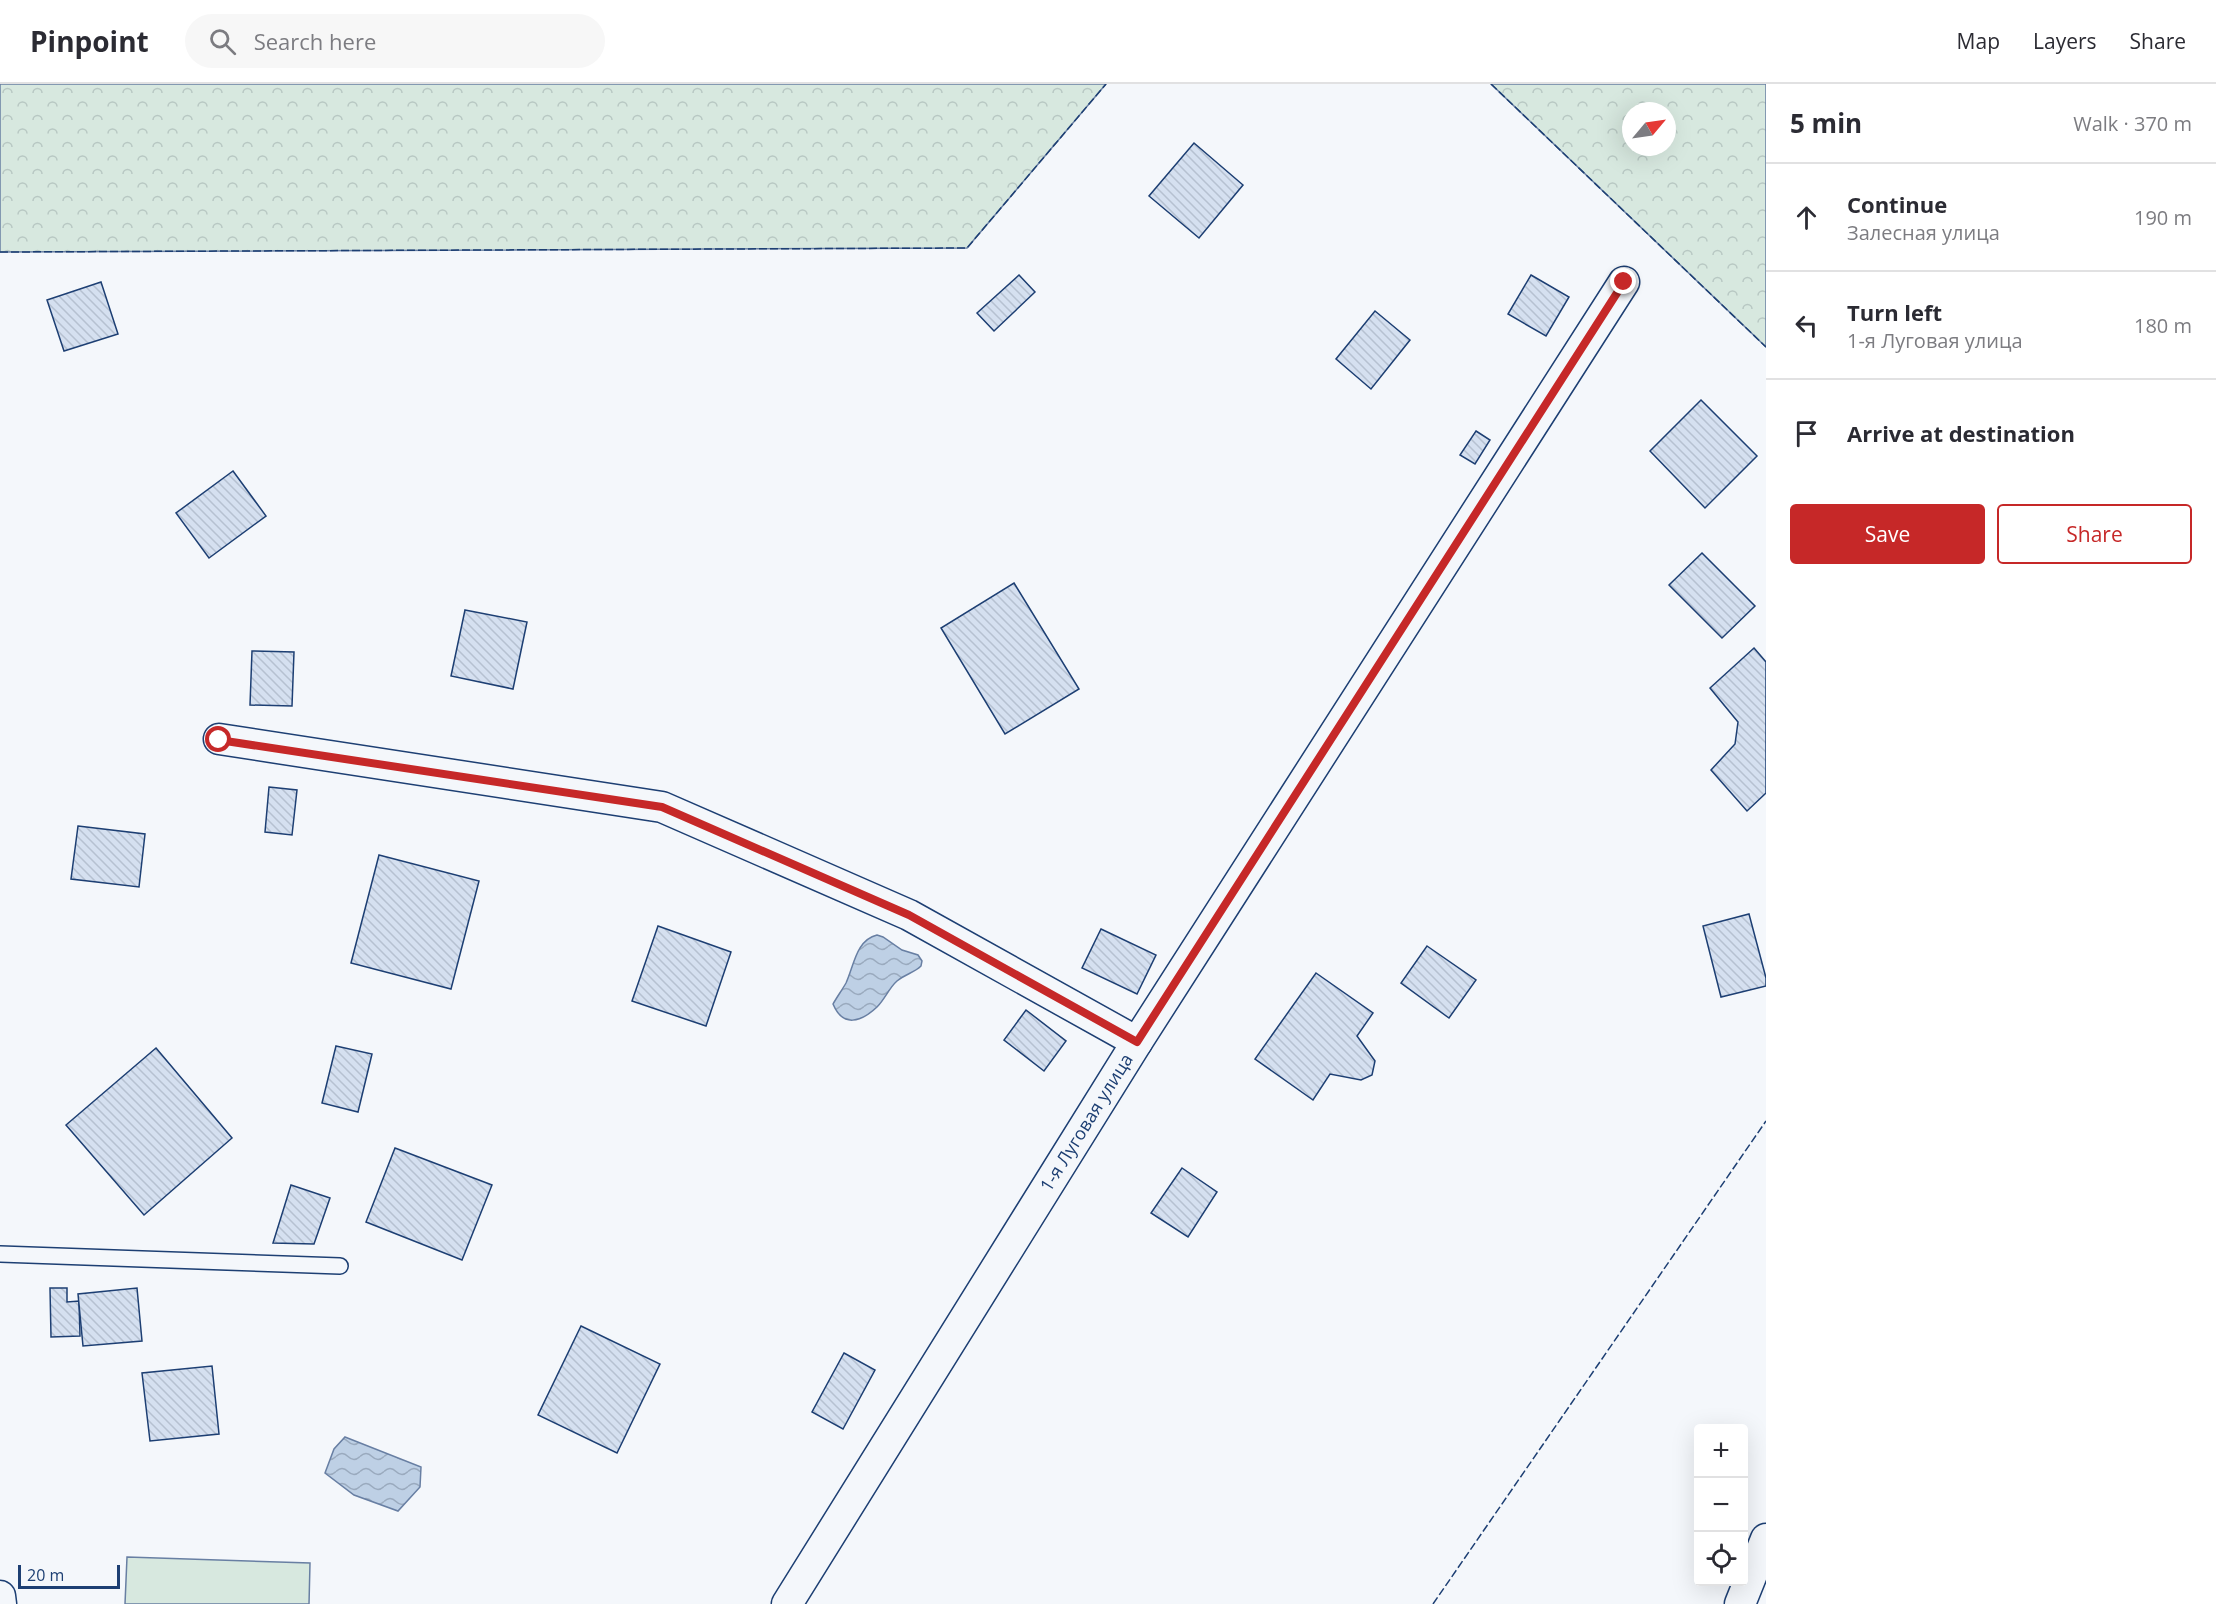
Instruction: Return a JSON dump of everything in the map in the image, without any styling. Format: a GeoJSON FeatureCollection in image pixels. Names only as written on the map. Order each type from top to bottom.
{"type":"FeatureCollection","features":[{"type":"Feature","properties":{"kind":"street","name":"1-я Луговая улица"},"geometry":{"type":"LineString","coordinates":[[787,1604],[1137,1042],[1624,282]]}},
{"type":"Feature","properties":{"kind":"street"},"geometry":{"type":"LineString","coordinates":[[219,740],[662,807],[909,915],[1137,1042]]}},
{"type":"Feature","properties":{"kind":"street"},"geometry":{"type":"LineString","coordinates":[[1740,1604],[1766,1539]]}},
{"type":"Feature","properties":{"kind":"street"},"geometry":{"type":"LineString","coordinates":[[0,1596],[1,1604]]}},
{"type":"Feature","properties":{"kind":"lane"},"geometry":{"type":"LineString","coordinates":[[0,1254],[340,1266]]}},
{"type":"Feature","properties":{"kind":"green space"},"geometry":{"type":"Polygon","coordinates":[[[0,84],[1106,84],[967,248],[0,252],[0,84]]]}},
{"type":"Feature","properties":{"kind":"green space"},"geometry":{"type":"Polygon","coordinates":[[[1491,84],[1766,84],[1766,347],[1491,84]]]}},
{"type":"Feature","properties":{"kind":"green space"},"geometry":{"type":"Polygon","coordinates":[[[127,1557],[310,1563],[309,1604],[125,1604],[127,1557]]]}},
{"type":"Feature","properties":{"kind":"water"},"geometry":{"type":"Polygon","coordinates":[[[877,935],[902,950],[918,955],[922,961],[921,966],[897,981],[871,1012],[859,1019],[847,1019],[837,1012],[833,1004],[846,983],[860,948],[864,942],[877,935]]]}},
{"type":"Feature","properties":{"kind":"water"},"geometry":{"type":"Polygon","coordinates":[[[345,1437],[421,1467],[420,1487],[398,1511],[354,1495],[325,1473],[334,1449],[345,1437]]]}},
{"type":"Feature","properties":{"kind":"building"},"geometry":{"type":"Polygon","coordinates":[[[1194,143],[1243,185],[1199,238],[1149,196],[1194,143]]]}},
{"type":"Feature","properties":{"kind":"building"},"geometry":{"type":"Polygon","coordinates":[[[1019,275],[1035,292],[994,331],[977,313],[1019,275]]]}},
{"type":"Feature","properties":{"kind":"building"},"geometry":{"type":"Polygon","coordinates":[[[1531,275],[1569,297],[1546,336],[1508,314],[1531,275]]]}},
{"type":"Feature","properties":{"kind":"building"},"geometry":{"type":"Polygon","coordinates":[[[101,282],[118,334],[64,351],[47,300],[101,282]]]}},
{"type":"Feature","properties":{"kind":"building"},"geometry":{"type":"Polygon","coordinates":[[[1375,311],[1410,340],[1371,389],[1336,359],[1375,311]]]}},
{"type":"Feature","properties":{"kind":"building"},"geometry":{"type":"Polygon","coordinates":[[[1701,400],[1757,456],[1705,508],[1650,451],[1701,400]]]}},
{"type":"Feature","properties":{"kind":"building"},"geometry":{"type":"Polygon","coordinates":[[[1476,431],[1490,440],[1475,464],[1460,455],[1476,431]]]}},
{"type":"Feature","properties":{"kind":"building"},"geometry":{"type":"Polygon","coordinates":[[[233,471],[266,516],[209,558],[176,513],[233,471]]]}},
{"type":"Feature","properties":{"kind":"building"},"geometry":{"type":"Polygon","coordinates":[[[1702,553],[1755,606],[1722,638],[1669,585],[1702,553]]]}},
{"type":"Feature","properties":{"kind":"building"},"geometry":{"type":"Polygon","coordinates":[[[1014,583],[1079,689],[1005,734],[941,628],[1014,583]]]}},
{"type":"Feature","properties":{"kind":"building"},"geometry":{"type":"Polygon","coordinates":[[[465,610],[527,622],[513,689],[451,676],[465,610]]]}},
{"type":"Feature","properties":{"kind":"building"},"geometry":{"type":"Polygon","coordinates":[[[1754,648],[1766,662],[1766,793],[1747,811],[1711,770],[1735,744],[1738,722],[1710,688],[1754,648]]]}},
{"type":"Feature","properties":{"kind":"building"},"geometry":{"type":"Polygon","coordinates":[[[252,651],[294,652],[292,706],[250,705],[252,651]]]}},
{"type":"Feature","properties":{"kind":"building"},"geometry":{"type":"Polygon","coordinates":[[[269,787],[297,790],[292,835],[265,832],[269,787]]]}},
{"type":"Feature","properties":{"kind":"building"},"geometry":{"type":"Polygon","coordinates":[[[78,826],[145,834],[139,887],[71,879],[78,826]]]}},
{"type":"Feature","properties":{"kind":"building"},"geometry":{"type":"Polygon","coordinates":[[[379,855],[479,881],[451,989],[351,963],[379,855]]]}},
{"type":"Feature","properties":{"kind":"building"},"geometry":{"type":"Polygon","coordinates":[[[1749,914],[1766,978],[1766,986],[1721,997],[1703,926],[1749,914]]]}},
{"type":"Feature","properties":{"kind":"building"},"geometry":{"type":"Polygon","coordinates":[[[658,926],[731,952],[706,1026],[632,1001],[658,926]]]}},
{"type":"Feature","properties":{"kind":"building"},"geometry":{"type":"Polygon","coordinates":[[[1101,929],[1156,955],[1137,994],[1082,968],[1101,929]]]}},
{"type":"Feature","properties":{"kind":"building"},"geometry":{"type":"Polygon","coordinates":[[[1427,946],[1476,980],[1449,1018],[1401,983],[1427,946]]]}},
{"type":"Feature","properties":{"kind":"building"},"geometry":{"type":"Polygon","coordinates":[[[1316,973],[1373,1013],[1357,1036],[1375,1061],[1372,1075],[1361,1080],[1330,1074],[1313,1100],[1255,1059],[1316,973]]]}},
{"type":"Feature","properties":{"kind":"building"},"geometry":{"type":"Polygon","coordinates":[[[1026,1010],[1066,1041],[1044,1071],[1004,1040],[1026,1010]]]}},
{"type":"Feature","properties":{"kind":"building"},"geometry":{"type":"Polygon","coordinates":[[[336,1046],[372,1054],[358,1112],[322,1103],[336,1046]]]}},
{"type":"Feature","properties":{"kind":"building"},"geometry":{"type":"Polygon","coordinates":[[[156,1048],[232,1138],[144,1215],[66,1125],[156,1048]]]}},
{"type":"Feature","properties":{"kind":"building"},"geometry":{"type":"Polygon","coordinates":[[[395,1148],[492,1185],[462,1260],[366,1222],[395,1148]]]}},
{"type":"Feature","properties":{"kind":"building"},"geometry":{"type":"Polygon","coordinates":[[[1182,1168],[1217,1192],[1188,1237],[1151,1213],[1182,1168]]]}},
{"type":"Feature","properties":{"kind":"building"},"geometry":{"type":"Polygon","coordinates":[[[291,1185],[330,1198],[314,1244],[273,1243],[291,1185]]]}},
{"type":"Feature","properties":{"kind":"building"},"geometry":{"type":"Polygon","coordinates":[[[50,1288],[67,1288],[67,1302],[79,1301],[80,1336],[51,1337],[50,1288]]]}},
{"type":"Feature","properties":{"kind":"building"},"geometry":{"type":"Polygon","coordinates":[[[137,1288],[142,1341],[83,1346],[78,1294],[137,1288]]]}},
{"type":"Feature","properties":{"kind":"building"},"geometry":{"type":"Polygon","coordinates":[[[581,1326],[660,1364],[617,1453],[538,1415],[581,1326]]]}},
{"type":"Feature","properties":{"kind":"building"},"geometry":{"type":"Polygon","coordinates":[[[844,1353],[875,1370],[843,1429],[812,1412],[844,1353]]]}},
{"type":"Feature","properties":{"kind":"building"},"geometry":{"type":"Polygon","coordinates":[[[212,1366],[219,1434],[150,1441],[142,1373],[212,1366]]]}},
{"type":"Feature","properties":{"kind":"fence"},"geometry":{"type":"LineString","coordinates":[[0,252],[967,248],[1106,84]]}},
{"type":"Feature","properties":{"kind":"fence"},"geometry":{"type":"LineString","coordinates":[[1491,84],[1766,347]]}},
{"type":"Feature","properties":{"kind":"fence"},"geometry":{"type":"LineString","coordinates":[[1433,1604],[1766,1121]]}},
{"type":"Feature","properties":{"kind":"route"},"geometry":{"type":"LineString","coordinates":[[219,740],[662,807],[909,915],[1137,1042],[1624,282]]}}]}
